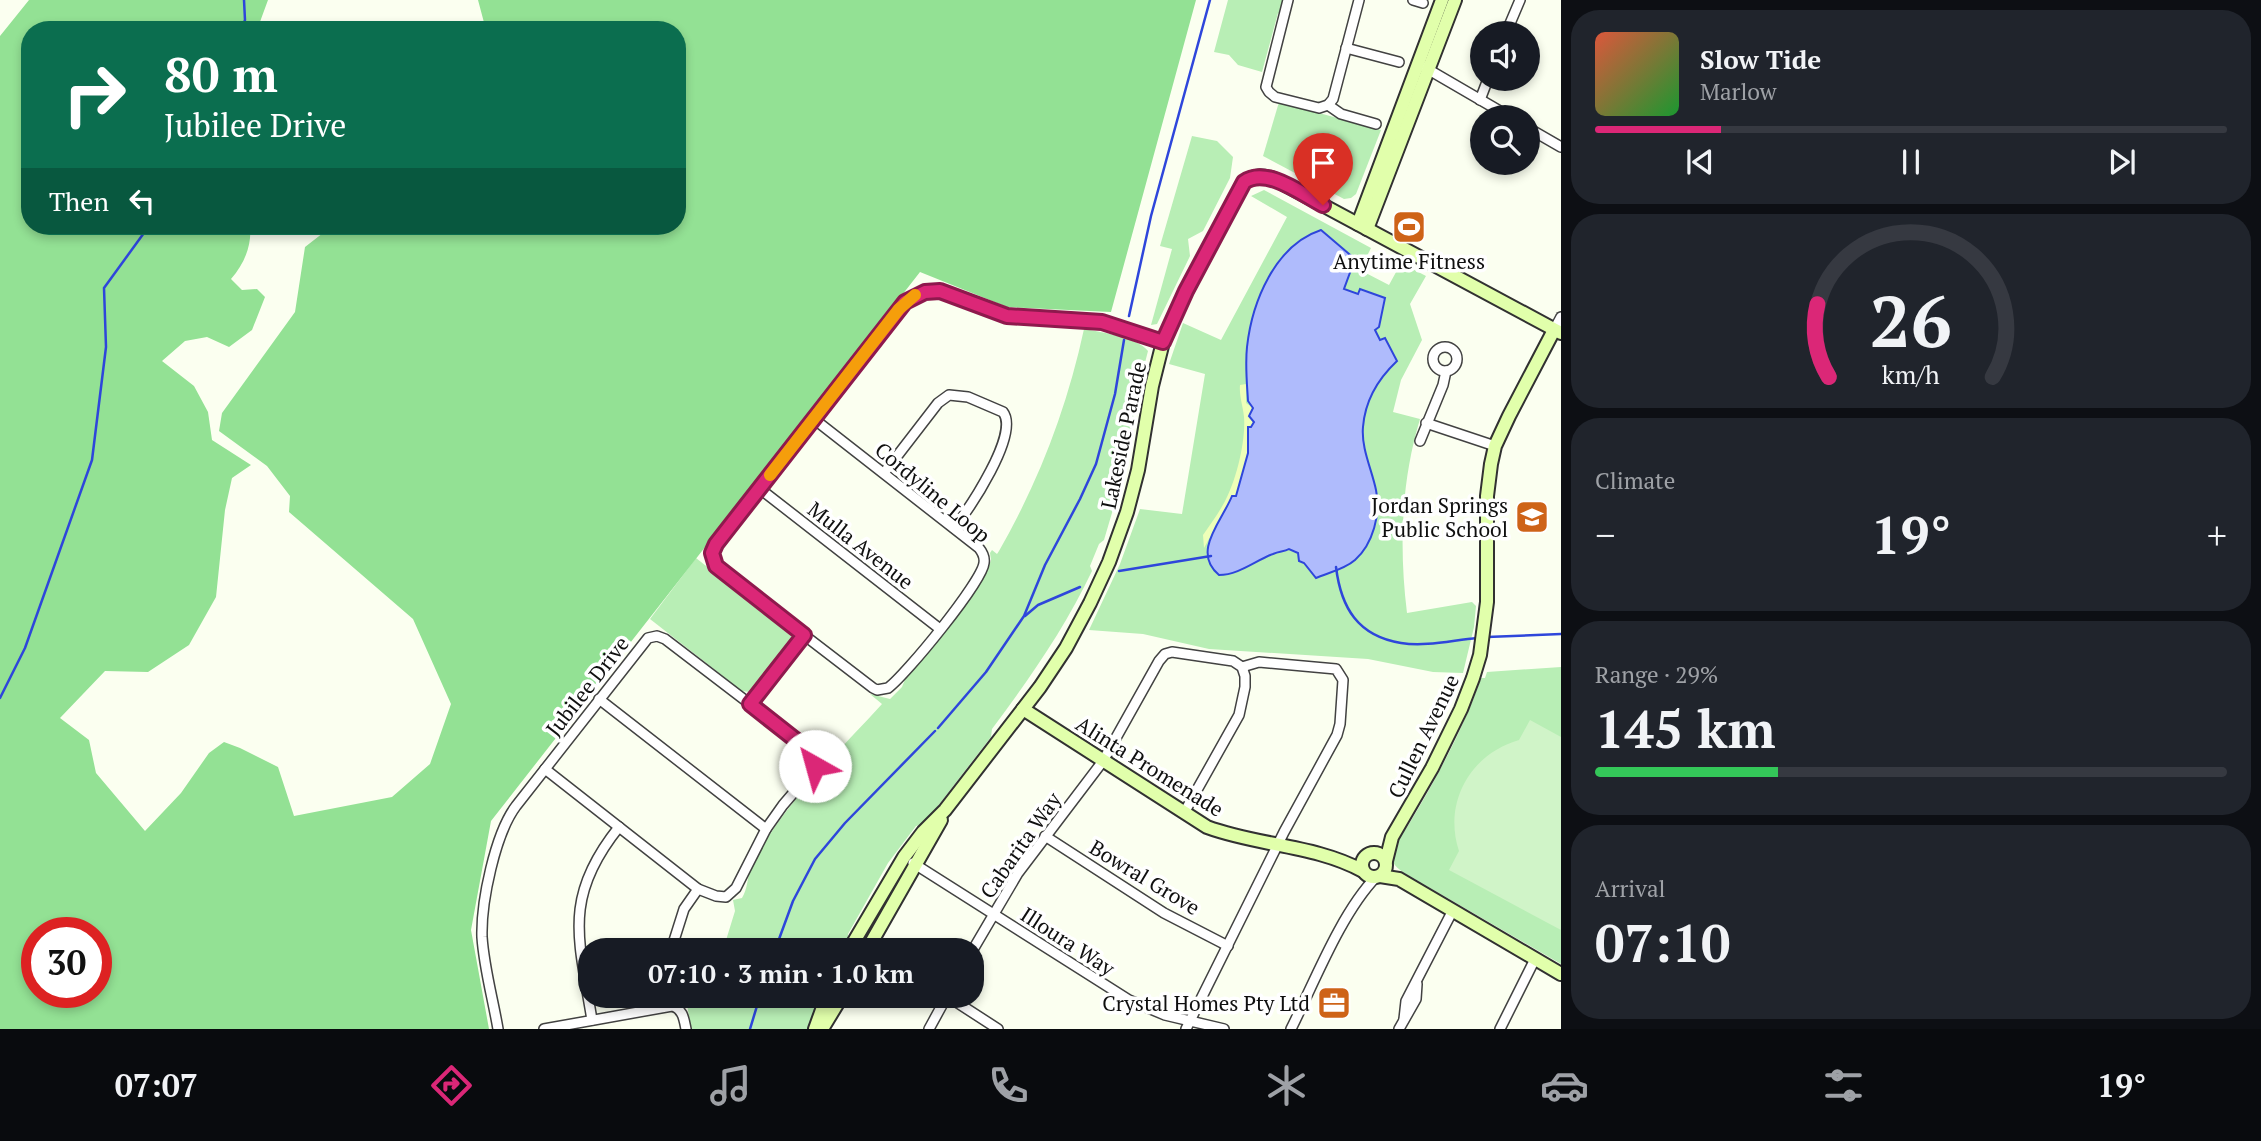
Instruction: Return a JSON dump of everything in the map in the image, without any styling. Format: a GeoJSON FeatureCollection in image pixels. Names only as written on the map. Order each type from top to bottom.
{"type":"FeatureCollection","features":[{"type":"Feature","properties":{"kind":"street"},"geometry":{"type":"LineString","coordinates":[[1288,0],[1267,78],[1267,90],[1275,97],[1317,108],[1328,106],[1341,114],[1376,124]]}},
{"type":"Feature","properties":{"kind":"street"},"geometry":{"type":"LineString","coordinates":[[1328,106],[1359,0]]}},
{"type":"Feature","properties":{"kind":"street"},"geometry":{"type":"LineString","coordinates":[[1362,227],[1423,66],[1443,0]]}},
{"type":"Feature","properties":{"kind":"street"},"geometry":{"type":"LineString","coordinates":[[1423,66],[1455,0]]}},
{"type":"Feature","properties":{"kind":"street"},"geometry":{"type":"LineString","coordinates":[[1511,21],[1520,0]]}},
{"type":"Feature","properties":{"kind":"street"},"geometry":{"type":"LineString","coordinates":[[1346,48],[1399,62]]}},
{"type":"Feature","properties":{"kind":"street"},"geometry":{"type":"LineString","coordinates":[[1423,66],[1489,105]]}},
{"type":"Feature","properties":{"kind":"street"},"geometry":{"type":"LineString","coordinates":[[1480,100],[1483,91]]}},
{"type":"Feature","properties":{"kind":"street"},"geometry":{"type":"LineString","coordinates":[[1540,135],[1561,147]]}},
{"type":"Feature","properties":{"kind":"street","name":"Lakeside Parade"},"geometry":{"type":"LineString","coordinates":[[857,938],[945,810],[1023,709],[1075,633],[1117,542],[1135,480],[1163,342],[1186,291],[1244,182],[1251,177],[1265,176],[1274,179],[1558,331]]}},
{"type":"Feature","properties":{"kind":"street"},"geometry":{"type":"LineString","coordinates":[[545,769],[698,889],[721,897],[734,893],[766,829],[813,770],[815,761],[811,752],[750,704],[804,635],[716,566],[712,559],[716,544],[759,488],[905,302],[925,292],[948,293],[998,313],[1016,317],[1078,319],[1113,324],[1163,342]]}},
{"type":"Feature","properties":{"kind":"street"},"geometry":{"type":"LineString","coordinates":[[1558,331],[1561,317]]}},
{"type":"Feature","properties":{"kind":"street","name":"Cullen Avenue"},"geometry":{"type":"LineString","coordinates":[[1387,862],[1392,837],[1453,726],[1473,678],[1485,625],[1488,591],[1488,483],[1495,446],[1508,416],[1558,331]]}},
{"type":"Feature","properties":{"kind":"street"},"geometry":{"type":"LineString","coordinates":[[1420,441],[1446,371]]}},
{"type":"Feature","properties":{"kind":"street"},"geometry":{"type":"LineString","coordinates":[[884,473],[938,403],[949,395],[968,397],[1003,412],[1007,421],[1001,443],[973,503],[954,528]]}},
{"type":"Feature","properties":{"kind":"street","name":"Cordyline Loop"},"geometry":{"type":"LineString","coordinates":[[804,635],[873,688],[883,690],[892,685],[940,629],[984,563],[984,555],[979,548],[814,419]]}},
{"type":"Feature","properties":{"kind":"street"},"geometry":{"type":"LineString","coordinates":[[1426,423],[1495,446]]}},
{"type":"Feature","properties":{"kind":"street","name":"Mulla Avenue"},"geometry":{"type":"LineString","coordinates":[[759,488],[940,629]]}},
{"type":"Feature","properties":{"kind":"street","name":"Jubilee Drive"},"geometry":{"type":"LineString","coordinates":[[498,1029],[483,945],[483,914],[497,843],[503,825],[599,699],[645,640],[657,636],[665,639],[750,704]]}},
{"type":"Feature","properties":{"kind":"street","name":"Cabarita Way"},"geometry":{"type":"LineString","coordinates":[[980,938],[1017,873],[1103,761],[1165,654],[1177,652],[1228,660],[1242,667]]}},
{"type":"Feature","properties":{"kind":"street"},"geometry":{"type":"LineString","coordinates":[[1184,813],[1239,715],[1245,687],[1242,667],[1259,662],[1336,669],[1343,680],[1337,735],[1189,1025]]}},
{"type":"Feature","properties":{"kind":"street"},"geometry":{"type":"LineString","coordinates":[[599,699],[766,829]]}},
{"type":"Feature","properties":{"kind":"street","name":"Alinta Promenade"},"geometry":{"type":"LineString","coordinates":[[1023,709],[1184,813],[1216,830],[1344,860],[1371,874],[1399,879],[1561,974]]}},
{"type":"Feature","properties":{"kind":"street"},"geometry":{"type":"LineString","coordinates":[[592,1020],[580,950],[579,916],[590,868],[619,827]]}},
{"type":"Feature","properties":{"kind":"street","name":"Bowral Grove"},"geometry":{"type":"LineString","coordinates":[[1045,836],[1164,913],[1228,946]]}},
{"type":"Feature","properties":{"kind":"street","name":"Cullen Avenue"},"geometry":{"type":"LineString","coordinates":[[1369,853],[1392,837]]}},
{"type":"Feature","properties":{"kind":"street"},"geometry":{"type":"LineString","coordinates":[[1369,853],[1378,853],[1387,862],[1385,871],[1371,874],[1363,860],[1369,853]]}},
{"type":"Feature","properties":{"kind":"street","name":"Alinta Promenade"},"geometry":{"type":"LineString","coordinates":[[1344,860],[1369,853]]}},
{"type":"Feature","properties":{"kind":"street","name":"Lakeside Parade"},"geometry":{"type":"LineString","coordinates":[[873,938],[910,861]]}},
{"type":"Feature","properties":{"kind":"street","name":"Illoura Way"},"geometry":{"type":"LineString","coordinates":[[910,861],[1129,1000],[1189,1025],[1224,1029]]}},
{"type":"Feature","properties":{"kind":"street","name":"Alinta Promenade"},"geometry":{"type":"LineString","coordinates":[[1387,862],[1399,879]]}},
{"type":"Feature","properties":{"kind":"street"},"geometry":{"type":"LineString","coordinates":[[1291,1029],[1371,874]]}},
{"type":"Feature","properties":{"kind":"street"},"geometry":{"type":"LineString","coordinates":[[675,938],[684,909],[698,889]]}},
{"type":"Feature","properties":{"kind":"street"},"geometry":{"type":"LineString","coordinates":[[1399,1029],[1416,999],[1417,982],[1453,910]]}},
{"type":"Feature","properties":{"kind":"street"},"geometry":{"type":"LineString","coordinates":[[1500,1029],[1535,958]]}},
{"type":"Feature","properties":{"kind":"street"},"geometry":{"type":"LineString","coordinates":[[544,1029],[643,1008]]}},
{"type":"Feature","properties":{"kind":"street"},"geometry":{"type":"LineString","coordinates":[[678,1008],[686,1029]]}},
{"type":"Feature","properties":{"kind":"street"},"geometry":{"type":"LineString","coordinates":[[815,1029],[823,1008]]}},
{"type":"Feature","properties":{"kind":"street"},"geometry":{"type":"LineString","coordinates":[[822,1029],[835,1008]]}},
{"type":"Feature","properties":{"kind":"street"},"geometry":{"type":"LineString","coordinates":[[929,1029],[940,1008]]}},
{"type":"Feature","properties":{"kind":"street"},"geometry":{"type":"LineString","coordinates":[[966,1008],[998,1029]]}},
{"type":"Feature","properties":{"kind":"shaded area"},"geometry":{"type":"Polygon","coordinates":[[[29,0],[268,0],[260,21],[21,21],[21,235],[250,235],[246,254],[231,279],[242,290],[257,289],[265,297],[252,330],[229,347],[207,337],[185,341],[162,361],[194,386],[208,412],[212,440],[251,465],[232,478],[225,510],[216,597],[189,645],[148,672],[105,671],[60,718],[89,740],[96,773],[145,831],[181,793],[209,753],[224,742],[278,767],[294,816],[392,797],[430,764],[451,704],[413,619],[289,512],[290,496],[267,466],[219,431],[222,413],[295,312],[305,247],[320,235],[686,235],[686,21],[484,21],[478,0],[1196,0],[1111,312],[1007,307],[920,272],[491,821],[471,930],[489,1029],[0,1029],[0,36],[29,0]]]}},
{"type":"Feature","properties":{"kind":"shaded area"},"geometry":{"type":"Polygon","coordinates":[[[1228,0],[1284,0],[1262,72],[1238,65],[1229,55],[1214,52],[1228,0]]]}},
{"type":"Feature","properties":{"kind":"shaded area"},"geometry":{"type":"Polygon","coordinates":[[[1279,102],[1381,130],[1356,194],[1351,198],[1344,199],[1263,156],[1279,102]]]}},
{"type":"Feature","properties":{"kind":"shaded area"},"geometry":{"type":"Polygon","coordinates":[[[1192,136],[1217,141],[1233,157],[1230,178],[1203,231],[1188,239],[1190,256],[1157,324],[1151,325],[1172,249],[1160,246],[1192,136]]]}},
{"type":"Feature","properties":{"kind":"shaded area"},"geometry":{"type":"Polygon","coordinates":[[[1264,190],[1371,248],[1360,270],[1389,285],[1401,263],[1426,276],[1410,304],[1422,340],[1401,380],[1393,412],[1420,419],[1405,491],[1404,588],[1407,613],[1472,602],[1476,606],[1463,673],[1433,672],[1368,659],[1209,649],[1143,634],[1089,630],[1120,564],[1140,509],[1182,514],[1205,374],[1169,364],[1183,323],[1221,340],[1287,217],[1251,196],[1264,190]]]}},
{"type":"Feature","properties":{"kind":"shaded area"},"geometry":{"type":"Polygon","coordinates":[[[1084,329],[1137,342],[1148,351],[1124,472],[1104,540],[1099,544],[1090,566],[1092,571],[1059,633],[992,729],[991,737],[924,824],[916,826],[888,863],[848,938],[727,938],[735,911],[733,900],[742,898],[753,862],[774,828],[818,773],[882,704],[870,694],[890,699],[902,687],[906,677],[947,628],[988,569],[992,550],[997,554],[999,551],[1039,471],[1060,416],[1084,329]]]}},
{"type":"Feature","properties":{"kind":"shaded area"},"geometry":{"type":"Polygon","coordinates":[[[696,558],[791,633],[791,639],[749,692],[742,691],[650,619],[696,558]]]}},
{"type":"Feature","properties":{"kind":"shaded area"},"geometry":{"type":"Polygon","coordinates":[[[1561,667],[1561,964],[1406,874],[1395,866],[1392,854],[1449,753],[1481,678],[1485,678],[1487,672],[1561,667]]]}},
{"type":"Feature","properties":{"kind":"shaded area"},"geometry":{"type":"Polygon","coordinates":[[[1530,720],[1561,737],[1561,930],[1449,870],[1459,851],[1455,815],[1458,798],[1465,783],[1487,756],[1519,740],[1530,720]]]}},
{"type":"Feature","properties":{"kind":"shaded area"},"geometry":{"type":"Polygon","coordinates":[[[688,1008],[817,1008],[808,1029],[691,1029],[688,1008]]]}},
{"type":"Feature","properties":{"kind":"sand"},"geometry":{"type":"Polygon","coordinates":[[[1246,384],[1246,403],[1253,408],[1249,416],[1253,419],[1253,426],[1248,427],[1248,453],[1236,496],[1232,497],[1204,548],[1203,535],[1228,494],[1239,461],[1244,427],[1240,385],[1246,384]]]}},
{"type":"Feature","properties":{"kind":"water"},"geometry":{"type":"Polygon","coordinates":[[[1321,230],[1355,259],[1344,289],[1358,294],[1360,289],[1385,298],[1379,327],[1375,330],[1380,340],[1385,338],[1397,361],[1374,391],[1364,417],[1364,443],[1377,499],[1374,528],[1367,546],[1355,560],[1316,578],[1304,563],[1299,561],[1298,553],[1289,549],[1233,573],[1219,575],[1211,566],[1208,546],[1232,496],[1236,496],[1248,453],[1248,427],[1254,422],[1249,416],[1253,408],[1248,401],[1246,354],[1254,312],[1260,294],[1279,262],[1305,237],[1321,230]]]}},
{"type":"Feature","properties":{"kind":"waterway"},"geometry":{"type":"LineString","coordinates":[[244,0],[245,21]]}},
{"type":"Feature","properties":{"kind":"waterway"},"geometry":{"type":"LineString","coordinates":[[1129,316],[1151,216],[1210,0]]}},
{"type":"Feature","properties":{"kind":"waterway"},"geometry":{"type":"LineString","coordinates":[[0,698],[25,648],[92,460],[106,347],[104,288],[142,235]]}},
{"type":"Feature","properties":{"kind":"waterway"},"geometry":{"type":"LineString","coordinates":[[938,728],[986,672],[1024,616],[1045,565],[1096,464],[1115,394],[1124,340]]}},
{"type":"Feature","properties":{"kind":"waterway"},"geometry":{"type":"LineString","coordinates":[[1119,571],[1211,556]]}},
{"type":"Feature","properties":{"kind":"waterway"},"geometry":{"type":"LineString","coordinates":[[1336,567],[1347,607],[1354,618],[1373,634],[1410,644],[1477,638]]}},
{"type":"Feature","properties":{"kind":"waterway"},"geometry":{"type":"LineString","coordinates":[[1025,616],[1038,605],[1080,587]]}},
{"type":"Feature","properties":{"kind":"waterway"},"geometry":{"type":"LineString","coordinates":[[1487,637],[1561,634]]}},
{"type":"Feature","properties":{"kind":"waterway"},"geometry":{"type":"LineString","coordinates":[[779,938],[793,901],[815,859],[845,823],[935,731]]}},
{"type":"Feature","properties":{"kind":"waterway"},"geometry":{"type":"LineString","coordinates":[[750,1029],[756,1008]]}},
{"type":"Feature","properties":{"kind":"slow traffic"},"geometry":{"type":"LineString","coordinates":[[770,475],[899,309],[915,295]]}},
{"type":"Feature","properties":{"kind":"place","name":"Anytime Fitness"},"geometry":{"type":"Point","coordinates":[1409,227]}},
{"type":"Feature","properties":{"kind":"place","name":"Jordan Springs Public School"},"geometry":{"type":"Point","coordinates":[1532,517]}},
{"type":"Feature","properties":{"kind":"place","name":"Crystal Homes Pty Ltd"},"geometry":{"type":"Point","coordinates":[1334,1003]}},
{"type":"Feature","properties":{"kind":"route"},"geometry":{"type":"LineString","coordinates":[[815,766],[811,752],[750,704],[804,635],[716,566],[712,553],[716,544],[905,302],[925,292],[940,291],[1007,316],[1102,322],[1163,342],[1186,291],[1244,182],[1251,177],[1265,176],[1323,205]]}}]}
